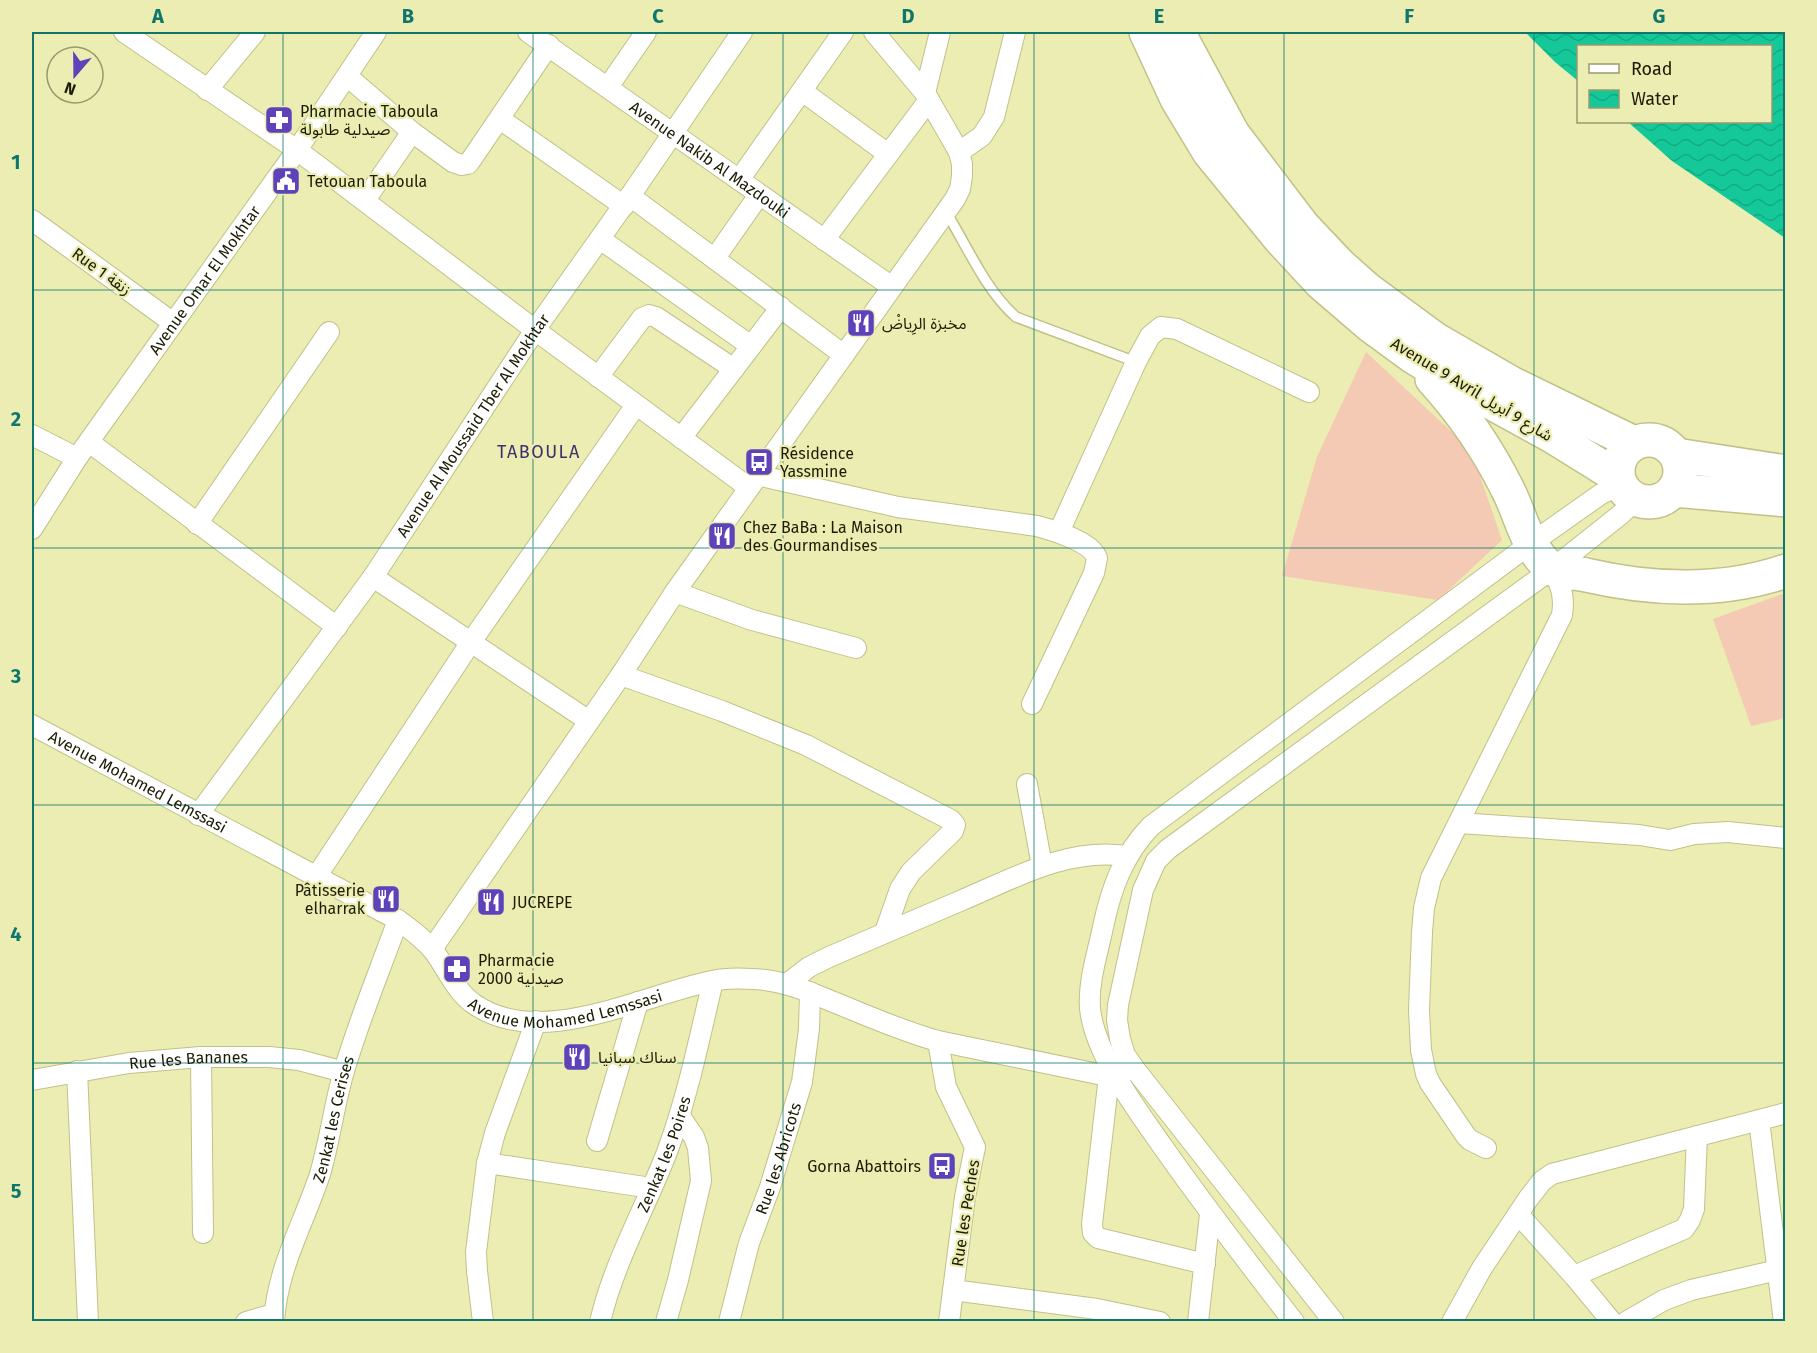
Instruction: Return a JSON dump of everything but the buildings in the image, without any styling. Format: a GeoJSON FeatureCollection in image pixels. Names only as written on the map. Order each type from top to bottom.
{"type":"FeatureCollection","features":[{"type":"Feature","properties":{"kind":"highway","name":"Avenue 9 Avril شارع 9 أبريل"},"geometry":{"type":"LineString","coordinates":[[1146,32],[1178,99],[1209,152],[1281,240],[1321,283],[1371,326],[1412,356],[1552,436],[1624,487]]}},
{"type":"Feature","properties":{"kind":"highway","name":"Avenue 9 Avril شارع 9 أبريل"},"geometry":{"type":"LineString","coordinates":[[1178,32],[1233,134],[1303,226],[1354,277],[1435,339],[1514,384],[1634,443],[1657,441],[1671,449],[1676,455],[1785,471]]}},
{"type":"Feature","properties":{"kind":"highway"},"geometry":{"type":"LineString","coordinates":[[1412,356],[1456,405],[1485,447],[1508,489],[1530,544],[1552,569],[1597,578],[1665,586],[1735,584],[1785,572]]}},
{"type":"Feature","properties":{"kind":"highway"},"geometry":{"type":"LineString","coordinates":[[1634,443],[1618,461],[1624,487],[1642,502],[1657,502],[1674,490],[1678,483],[1680,469],[1676,455]]}},
{"type":"Feature","properties":{"kind":"highway"},"geometry":{"type":"LineString","coordinates":[[1674,490],[1785,500]]}},
{"type":"Feature","properties":{"kind":"street"},"geometry":{"type":"LineString","coordinates":[[124,32],[297,150],[681,438],[753,481],[1037,526],[1059,532],[1091,549],[1096,553],[1097,565],[1032,704]]}},
{"type":"Feature","properties":{"kind":"street"},"geometry":{"type":"LineString","coordinates":[[207,90],[255,32]]}},
{"type":"Feature","properties":{"kind":"street","name":"Avenue Omar El Mokhtar"},"geometry":{"type":"LineString","coordinates":[[32,529],[77,458],[297,150],[376,32]]}},
{"type":"Feature","properties":{"kind":"street","name":"Avenue Nakib Al Mazdouki"},"geometry":{"type":"LineString","coordinates":[[528,32],[892,287]]}},
{"type":"Feature","properties":{"kind":"street"},"geometry":{"type":"LineString","coordinates":[[608,87],[646,32]]}},
{"type":"Feature","properties":{"kind":"street","name":"Avenue Al Moussaid Tber Al Mokhtar"},"geometry":{"type":"LineString","coordinates":[[198,815],[373,577],[535,330],[627,201],[742,32]]}},
{"type":"Feature","properties":{"kind":"street"},"geometry":{"type":"LineString","coordinates":[[739,180],[843,32]]}},
{"type":"Feature","properties":{"kind":"street"},"geometry":{"type":"LineString","coordinates":[[432,949],[621,675],[675,592],[960,189],[962,164],[959,152],[927,96],[874,32]]}},
{"type":"Feature","properties":{"kind":"street"},"geometry":{"type":"LineString","coordinates":[[824,240],[888,154],[927,96],[940,32]]}},
{"type":"Feature","properties":{"kind":"street"},"geometry":{"type":"LineString","coordinates":[[959,152],[982,136],[994,117],[1015,32]]}},
{"type":"Feature","properties":{"kind":"street"},"geometry":{"type":"LineString","coordinates":[[346,76],[412,132],[453,162],[462,165],[468,164],[471,160],[549,45]]}},
{"type":"Feature","properties":{"kind":"street"},"geometry":{"type":"LineString","coordinates":[[802,91],[888,154]]}},
{"type":"Feature","properties":{"kind":"street"},"geometry":{"type":"LineString","coordinates":[[500,119],[715,258],[844,355]]}},
{"type":"Feature","properties":{"kind":"street"},"geometry":{"type":"LineString","coordinates":[[365,200],[412,132]]}},
{"type":"Feature","properties":{"kind":"street"},"geometry":{"type":"LineString","coordinates":[[715,258],[759,195]]}},
{"type":"Feature","properties":{"kind":"street","name":"Rue 1 زنقة"},"geometry":{"type":"LineString","coordinates":[[33,223],[172,322]]}},
{"type":"Feature","properties":{"kind":"street"},"geometry":{"type":"LineString","coordinates":[[600,239],[752,346]]}},
{"type":"Feature","properties":{"kind":"street"},"geometry":{"type":"LineString","coordinates":[[681,438],[781,307]]}},
{"type":"Feature","properties":{"kind":"street"},"geometry":{"type":"LineString","coordinates":[[598,377],[642,318],[649,315],[656,317],[734,369]]}},
{"type":"Feature","properties":{"kind":"street"},"geometry":{"type":"LineString","coordinates":[[1059,532],[1136,362],[1155,331],[1161,327],[1168,327],[1309,392]]}},
{"type":"Feature","properties":{"kind":"street"},"geometry":{"type":"LineString","coordinates":[[197,524],[329,332]]}},
{"type":"Feature","properties":{"kind":"street"},"geometry":{"type":"LineString","coordinates":[[316,877],[471,642],[636,405]]}},
{"type":"Feature","properties":{"kind":"street"},"geometry":{"type":"LineString","coordinates":[[32,435],[77,458]]}},
{"type":"Feature","properties":{"kind":"street"},"geometry":{"type":"LineString","coordinates":[[89,442],[337,627]]}},
{"type":"Feature","properties":{"kind":"street"},"geometry":{"type":"LineString","coordinates":[[1294,1322],[1210,1214],[1112,1076],[1099,1040],[1090,1007],[1091,988],[1109,901],[1126,856],[1150,826],[1530,544],[1601,494],[1624,487],[1620,515],[1552,569],[1168,849],[1156,861],[1143,890],[1118,1005],[1117,1020],[1125,1055],[1334,1322]]}},
{"type":"Feature","properties":{"kind":"street"},"geometry":{"type":"LineString","coordinates":[[1486,1148],[1466,1136],[1430,1083],[1423,1063],[1419,989],[1424,908],[1431,878],[1562,615],[1562,591],[1552,569]]}},
{"type":"Feature","properties":{"kind":"street"},"geometry":{"type":"LineString","coordinates":[[373,577],[589,721]]}},
{"type":"Feature","properties":{"kind":"street"},"geometry":{"type":"LineString","coordinates":[[675,592],[752,620],[855,648]]}},
{"type":"Feature","properties":{"kind":"street"},"geometry":{"type":"LineString","coordinates":[[621,675],[722,711],[806,745],[951,820],[955,825],[953,831],[919,863],[900,889],[885,932]]}},
{"type":"Feature","properties":{"kind":"street","name":"Avenue Mohamed Lemssasi"},"geometry":{"type":"LineString","coordinates":[[32,725],[398,920],[432,949],[472,1003],[500,1016],[524,1021],[577,1017],[712,981],[746,979],[788,984],[915,1035],[1112,1076]]}},
{"type":"Feature","properties":{"kind":"street"},"geometry":{"type":"LineString","coordinates":[[1026,784],[1042,866]]}},
{"type":"Feature","properties":{"kind":"street"},"geometry":{"type":"LineString","coordinates":[[1459,823],[1639,835],[1670,840],[1694,834],[1728,832],[1785,838]]}},
{"type":"Feature","properties":{"kind":"street"},"geometry":{"type":"LineString","coordinates":[[788,984],[809,967],[885,932],[1042,866],[1079,856],[1111,854],[1126,856]]}},
{"type":"Feature","properties":{"kind":"street","name":"Zenkat les Cerises"},"geometry":{"type":"LineString","coordinates":[[274,1318],[284,1265],[305,1218],[325,1156],[344,1072],[398,920]]}},
{"type":"Feature","properties":{"kind":"street","name":"Zenkat les Poires"},"geometry":{"type":"LineString","coordinates":[[600,1322],[618,1265],[680,1116],[712,981]]}},
{"type":"Feature","properties":{"kind":"street","name":"Rue les Abricots"},"geometry":{"type":"LineString","coordinates":[[729,1322],[749,1243],[770,1187],[802,1082],[809,1029],[810,992]]}},
{"type":"Feature","properties":{"kind":"street"},"geometry":{"type":"LineString","coordinates":[[597,1141],[638,1002]]}},
{"type":"Feature","properties":{"kind":"street"},"geometry":{"type":"LineString","coordinates":[[483,1322],[477,1252],[487,1162],[495,1133],[536,1021]]}},
{"type":"Feature","properties":{"kind":"street","name":"Rue les Peches"},"geometry":{"type":"LineString","coordinates":[[938,1041],[946,1087],[975,1147],[965,1197],[949,1322]]}},
{"type":"Feature","properties":{"kind":"street"},"geometry":{"type":"LineString","coordinates":[[201,1057],[203,1233]]}},
{"type":"Feature","properties":{"kind":"street","name":"Rue les Bananes"},"geometry":{"type":"LineString","coordinates":[[32,1080],[129,1063],[201,1057],[269,1057],[300,1060],[344,1072]]}},
{"type":"Feature","properties":{"kind":"street"},"geometry":{"type":"LineString","coordinates":[[1112,1076],[1134,1068]]}},
{"type":"Feature","properties":{"kind":"street"},"geometry":{"type":"LineString","coordinates":[[77,1071],[87,1322]]}},
{"type":"Feature","properties":{"kind":"street"},"geometry":{"type":"LineString","coordinates":[[1112,1076],[1092,1224],[1093,1233],[1098,1238],[1205,1264]]}},
{"type":"Feature","properties":{"kind":"street"},"geometry":{"type":"LineString","coordinates":[[1452,1322],[1482,1268],[1518,1214],[1537,1187],[1552,1174],[1785,1113]]}},
{"type":"Feature","properties":{"kind":"street"},"geometry":{"type":"LineString","coordinates":[[666,1322],[701,1181],[698,1148],[694,1137],[680,1116]]}},
{"type":"Feature","properties":{"kind":"street"},"geometry":{"type":"LineString","coordinates":[[1759,1120],[1784,1322]]}},
{"type":"Feature","properties":{"kind":"street"},"geometry":{"type":"LineString","coordinates":[[1574,1276],[1684,1228],[1694,1209],[1697,1136]]}},
{"type":"Feature","properties":{"kind":"street"},"geometry":{"type":"LineString","coordinates":[[487,1162],[651,1188]]}},
{"type":"Feature","properties":{"kind":"street"},"geometry":{"type":"LineString","coordinates":[[1198,1322],[1210,1214]]}},
{"type":"Feature","properties":{"kind":"street"},"geometry":{"type":"LineString","coordinates":[[1518,1214],[1612,1322]]}},
{"type":"Feature","properties":{"kind":"street"},"geometry":{"type":"LineString","coordinates":[[1626,1322],[1664,1300],[1691,1290],[1778,1269]]}},
{"type":"Feature","properties":{"kind":"street"},"geometry":{"type":"LineString","coordinates":[[953,1290],[1097,1309],[1160,1322]]}},
{"type":"Feature","properties":{"kind":"street"},"geometry":{"type":"LineString","coordinates":[[246,1322],[274,1318]]}},
{"type":"Feature","properties":{"kind":"lane"},"geometry":{"type":"LineString","coordinates":[[950,205],[992,291],[1016,317],[1136,362]]}},
{"type":"Feature","properties":{"kind":"shaded area"},"geometry":{"type":"Polygon","coordinates":[[[1366,352],[1471,450],[1502,540],[1438,600],[1282,576],[1317,457],[1366,352]]]}},
{"type":"Feature","properties":{"kind":"shaded area"},"geometry":{"type":"Polygon","coordinates":[[[1785,593],[1785,718],[1751,726],[1713,619],[1785,593]]]}},
{"type":"Feature","properties":{"kind":"water"},"geometry":{"type":"Polygon","coordinates":[[[1525,32],[1785,32],[1785,238],[1672,161],[1629,123],[1772,123],[1772,45],[1577,45],[1577,80],[1525,32]]]}},
{"type":"Feature","properties":{"kind":"place","name":"Pharmacie Taboula صيدلية طابولة"},"geometry":{"type":"Point","coordinates":[279,120]}},
{"type":"Feature","properties":{"kind":"place","name":"Tetouan Taboula"},"geometry":{"type":"Point","coordinates":[286,181]}},
{"type":"Feature","properties":{"kind":"place","name":"مخبزة الرِياضْ"},"geometry":{"type":"Point","coordinates":[861,323]}},
{"type":"Feature","properties":{"kind":"place","name":"Résidence Yassmine"},"geometry":{"type":"Point","coordinates":[759,462]}},
{"type":"Feature","properties":{"kind":"place","name":"Chez BaBa : La Maison des Gourmandises"},"geometry":{"type":"Point","coordinates":[722,536]}},
{"type":"Feature","properties":{"kind":"place","name":"Pâtisserie elharrak"},"geometry":{"type":"Point","coordinates":[386,899]}},
{"type":"Feature","properties":{"kind":"place","name":"JUCREPE"},"geometry":{"type":"Point","coordinates":[491,902]}},
{"type":"Feature","properties":{"kind":"place","name":"Pharmacie 2000 صيدلية"},"geometry":{"type":"Point","coordinates":[457,969]}},
{"type":"Feature","properties":{"kind":"place","name":"سناك سبانيا"},"geometry":{"type":"Point","coordinates":[577,1057]}},
{"type":"Feature","properties":{"kind":"place","name":"Gorna Abattoirs"},"geometry":{"type":"Point","coordinates":[942,1166]}},
{"type":"Feature","properties":{"kind":"district","name":"TABOULA"},"geometry":{"type":"Point","coordinates":[539,452]}}]}
